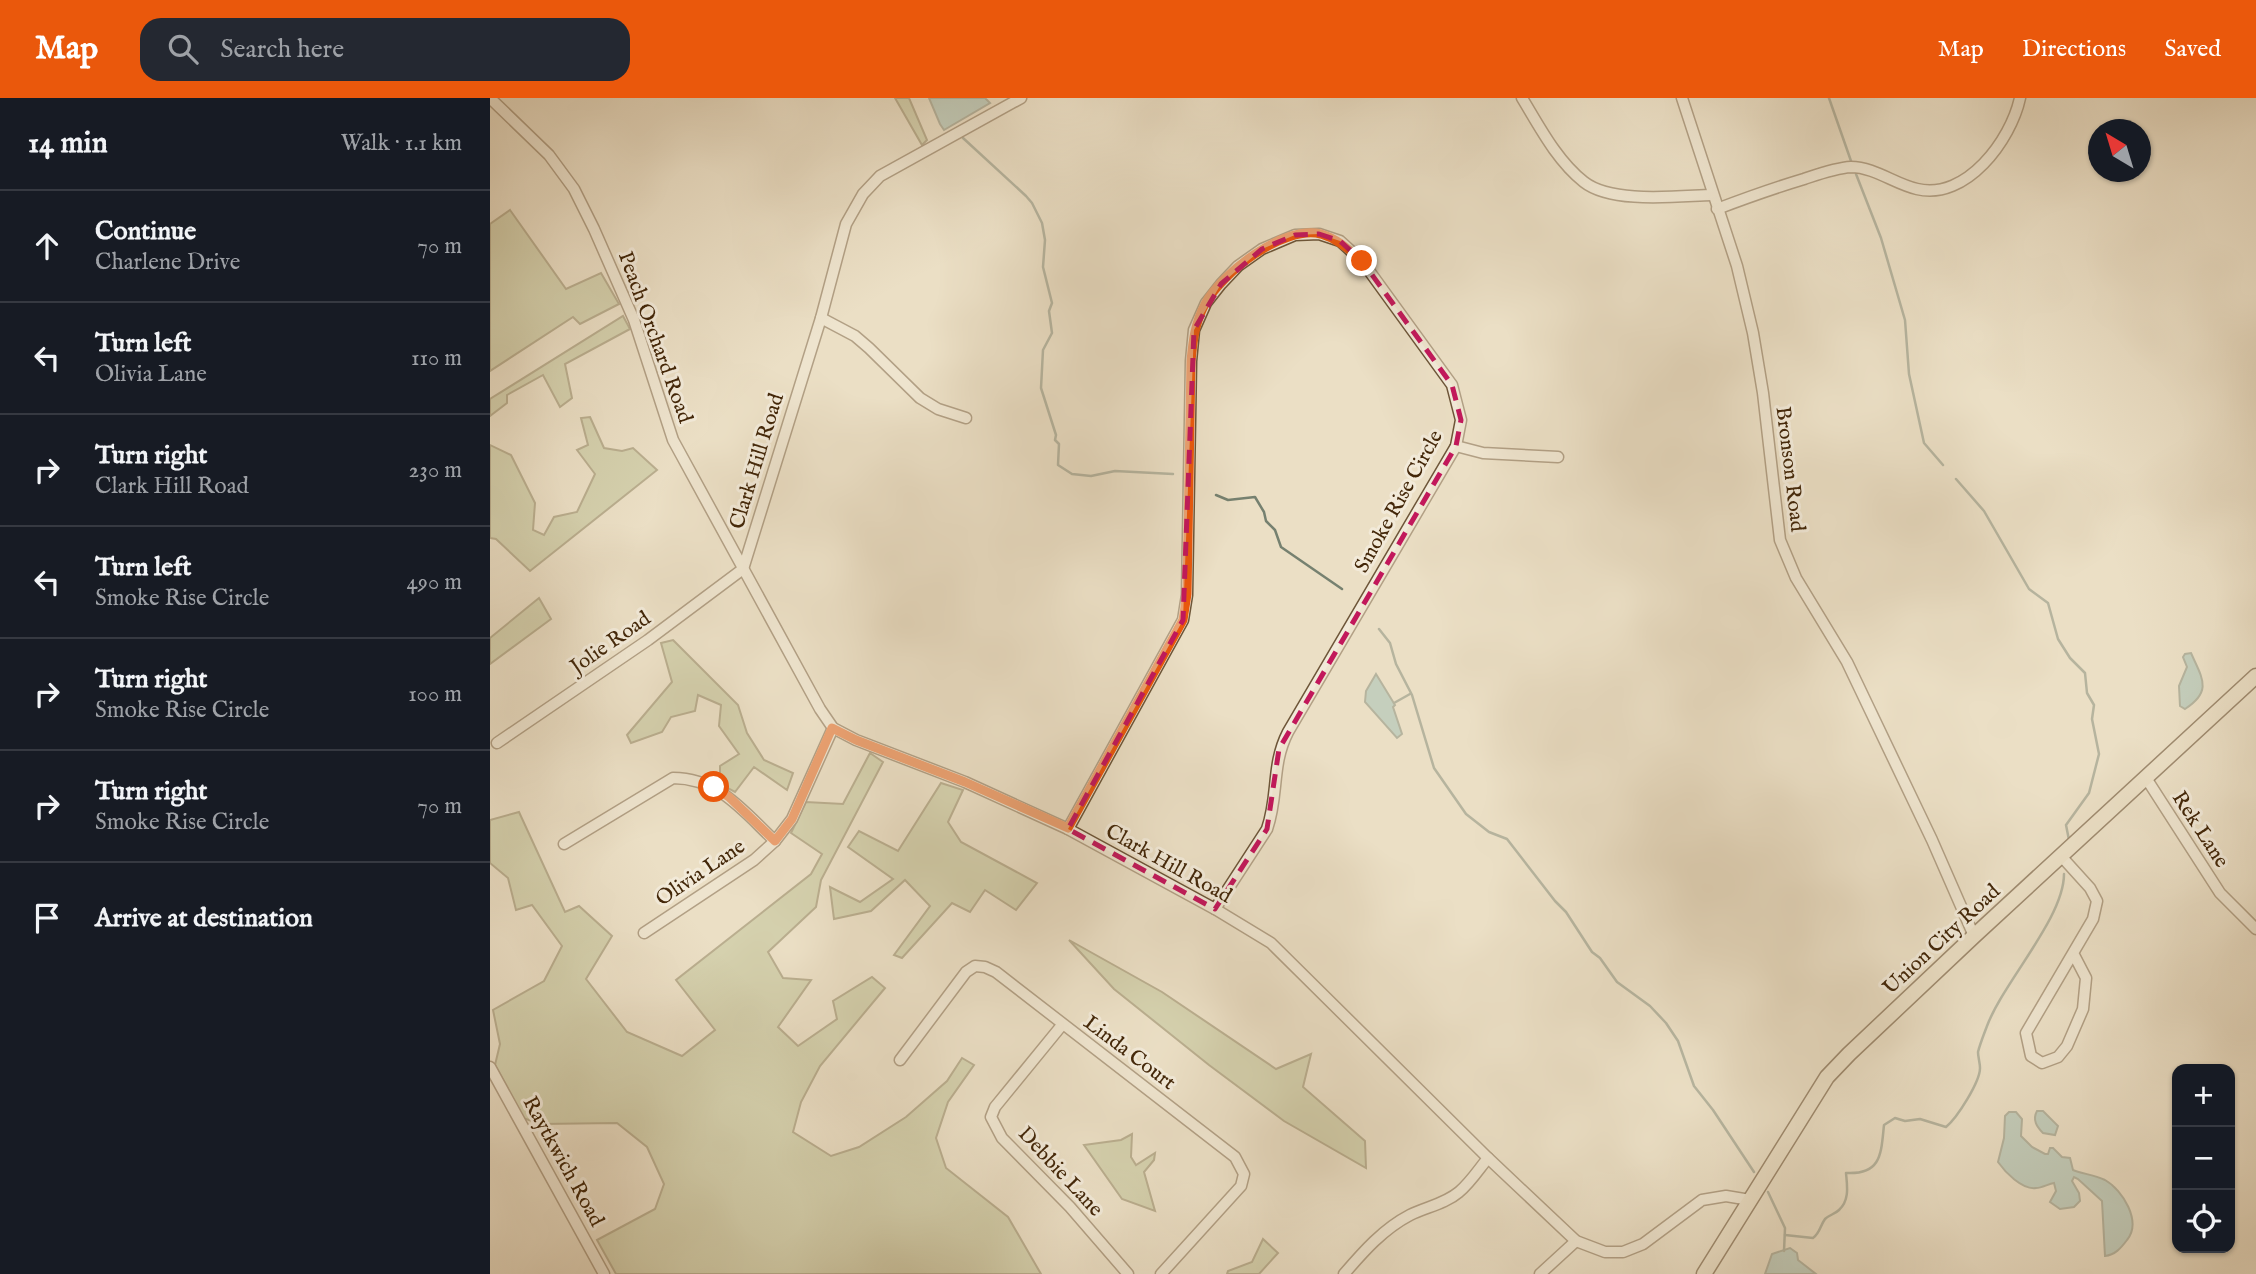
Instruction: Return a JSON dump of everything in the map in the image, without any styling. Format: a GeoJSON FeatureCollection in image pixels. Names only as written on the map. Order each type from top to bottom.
{"type":"FeatureCollection","features":[{"type":"Feature","properties":{"kind":"main road","name":"Union City Road"},"geometry":{"type":"LineString","coordinates":[[1706,1273],[1828,1077],[1849,1054],[2256,676]]}},
{"type":"Feature","properties":{"kind":"street","name":"Peach Orchard Road"},"geometry":{"type":"LineString","coordinates":[[490,98],[549,155],[574,189],[634,320],[673,440],[743,569]]}},
{"type":"Feature","properties":{"kind":"street","name":"Clark Hill Road"},"geometry":{"type":"LineString","coordinates":[[743,569],[821,318],[846,224],[863,194],[880,176],[1021,98]]}},
{"type":"Feature","properties":{"kind":"street"},"geometry":{"type":"LineString","coordinates":[[1522,98],[1544,133],[1584,183],[1602,192],[1621,194],[1674,197],[1712,194]]}},
{"type":"Feature","properties":{"kind":"street","name":"Bronson Road"},"geometry":{"type":"LineString","coordinates":[[1682,98],[1737,266],[1753,333],[1783,551],[1796,578],[1847,662],[1975,936]]}},
{"type":"Feature","properties":{"kind":"street"},"geometry":{"type":"LineString","coordinates":[[1717,209],[1835,169],[1853,167],[1872,171],[1920,190],[1939,191],[1969,178],[1992,152],[2016,114],[2020,98]]}},
{"type":"Feature","properties":{"kind":"street","name":"Smoke Rise Circle"},"geometry":{"type":"LineString","coordinates":[[1068,828],[1183,620],[1187,594],[1194,330],[1206,303],[1238,266],[1262,249],[1296,234],[1319,234],[1340,242],[1362,261],[1452,385],[1461,420],[1456,446],[1288,732],[1279,750],[1272,814],[1267,829],[1215,909]]}},
{"type":"Feature","properties":{"kind":"street"},"geometry":{"type":"LineString","coordinates":[[821,318],[855,336],[920,398],[938,409],[966,418]]}},
{"type":"Feature","properties":{"kind":"street"},"geometry":{"type":"LineString","coordinates":[[1456,446],[1483,453],[1558,457]]}},
{"type":"Feature","properties":{"kind":"street"},"geometry":{"type":"LineString","coordinates":[[743,569],[832,728]]}},
{"type":"Feature","properties":{"kind":"street","name":"Jolie Road"},"geometry":{"type":"LineString","coordinates":[[497,743],[648,640],[743,569]]}},
{"type":"Feature","properties":{"kind":"street","name":"Clark Hill Road"},"geometry":{"type":"LineString","coordinates":[[832,728],[965,782],[1068,828],[1271,943],[1488,1158],[1576,1241],[1605,1252],[1623,1252],[1643,1244],[1702,1200],[1726,1196],[1750,1200]]}},
{"type":"Feature","properties":{"kind":"street","name":"Olivia Lane"},"geometry":{"type":"LineString","coordinates":[[643,933],[754,860],[775,841],[792,819],[832,728]]}},
{"type":"Feature","properties":{"kind":"street"},"geometry":{"type":"LineString","coordinates":[[564,844],[673,778],[691,778],[729,797],[775,841]]}},
{"type":"Feature","properties":{"kind":"street","name":"Rek Lane"},"geometry":{"type":"LineString","coordinates":[[2146,778],[2220,893],[2256,929]]}},
{"type":"Feature","properties":{"kind":"street"},"geometry":{"type":"LineString","coordinates":[[2061,856],[2090,888],[2097,901],[2093,919],[2073,953],[2026,1033],[2031,1056],[2042,1063],[2058,1057],[2067,1046],[2083,1009],[2087,978],[2073,953]]}},
{"type":"Feature","properties":{"kind":"street","name":"Linda Court"},"geometry":{"type":"LineString","coordinates":[[900,1060],[966,972],[975,966],[985,967],[996,972],[1235,1157],[1244,1174],[1241,1186],[1161,1274]]}},
{"type":"Feature","properties":{"kind":"street","name":"Debbie Lane"},"geometry":{"type":"LineString","coordinates":[[1062,1025],[995,1107],[991,1117],[1002,1138],[1070,1208],[1128,1274]]}},
{"type":"Feature","properties":{"kind":"street","name":"Raytkwich Road"},"geometry":{"type":"LineString","coordinates":[[490,1067],[604,1274]]}},
{"type":"Feature","properties":{"kind":"street"},"geometry":{"type":"LineString","coordinates":[[1344,1274],[1369,1245],[1390,1228],[1460,1192],[1488,1158]]}},
{"type":"Feature","properties":{"kind":"street"},"geometry":{"type":"LineString","coordinates":[[1540,1274],[1576,1241]]}},
{"type":"Feature","properties":{"kind":"highlighted area"},"geometry":{"type":"Polygon","coordinates":[[[1319,234],[1340,241],[1362,261],[1452,385],[1461,420],[1456,446],[1279,749],[1267,829],[1215,909],[1068,829],[1183,620],[1194,330],[1221,284],[1262,249],[1295,235],[1319,234]]]}},
{"type":"Feature","properties":{"kind":"green space"},"geometry":{"type":"Polygon","coordinates":[[[895,98],[909,98],[927,140],[922,145],[895,98]]]}},
{"type":"Feature","properties":{"kind":"green space"},"geometry":{"type":"Polygon","coordinates":[[[510,210],[566,289],[601,273],[619,304],[580,324],[573,317],[490,371],[490,224],[510,210]]]}},
{"type":"Feature","properties":{"kind":"green space"},"geometry":{"type":"Polygon","coordinates":[[[623,316],[630,329],[565,364],[572,398],[560,407],[543,375],[507,395],[507,403],[490,416],[490,399],[623,316]]]}},
{"type":"Feature","properties":{"kind":"green space"},"geometry":{"type":"Polygon","coordinates":[[[590,417],[604,448],[622,451],[633,448],[657,470],[530,571],[496,539],[490,538],[490,445],[511,455],[535,503],[533,530],[544,535],[554,517],[577,512],[595,474],[577,450],[588,445],[581,418],[590,417]]]}},
{"type":"Feature","properties":{"kind":"green space"},"geometry":{"type":"Polygon","coordinates":[[[539,598],[551,619],[490,664],[490,638],[539,598]]]}},
{"type":"Feature","properties":{"kind":"green space"},"geometry":{"type":"Polygon","coordinates":[[[673,640],[738,705],[747,733],[764,760],[793,773],[787,790],[754,767],[735,792],[720,784],[720,766],[739,754],[719,726],[721,705],[698,695],[695,711],[671,717],[662,732],[631,743],[627,735],[672,682],[661,643],[673,640]]]}},
{"type":"Feature","properties":{"kind":"green space"},"geometry":{"type":"Polygon","coordinates":[[[870,753],[883,762],[821,880],[816,907],[768,952],[783,978],[811,980],[778,1027],[798,1046],[837,1019],[833,1001],[872,977],[885,988],[820,1066],[801,1102],[793,1132],[831,1156],[859,1147],[906,1117],[947,1081],[962,1058],[974,1065],[948,1102],[936,1138],[946,1168],[1008,1217],[1041,1274],[616,1274],[597,1240],[655,1209],[664,1184],[647,1147],[617,1123],[540,1124],[523,1118],[495,1065],[500,1044],[493,1010],[544,981],[562,946],[532,905],[516,910],[508,878],[490,863],[490,820],[519,812],[565,912],[579,906],[612,936],[586,979],[627,1032],[682,1056],[715,1030],[676,980],[811,874],[822,854],[791,833],[806,802],[843,804],[870,753]]]}},
{"type":"Feature","properties":{"kind":"green space"},"geometry":{"type":"Polygon","coordinates":[[[941,783],[963,790],[948,822],[961,842],[1037,883],[1016,910],[985,890],[970,912],[952,903],[902,958],[894,955],[930,906],[905,880],[871,911],[834,919],[830,887],[860,902],[893,879],[848,847],[859,831],[898,851],[941,783]]]}},
{"type":"Feature","properties":{"kind":"green space"},"geometry":{"type":"Polygon","coordinates":[[[1069,940],[1162,992],[1276,1069],[1311,1054],[1303,1087],[1365,1141],[1366,1168],[1284,1121],[1209,1065],[1114,989],[1069,940]]]}},
{"type":"Feature","properties":{"kind":"green space"},"geometry":{"type":"Polygon","coordinates":[[[1132,1134],[1131,1157],[1136,1165],[1155,1153],[1154,1160],[1144,1172],[1155,1211],[1122,1199],[1084,1145],[1121,1140],[1132,1134]]]}},
{"type":"Feature","properties":{"kind":"green space"},"geometry":{"type":"Polygon","coordinates":[[[1263,1239],[1278,1253],[1259,1274],[1227,1274],[1228,1271],[1252,1262],[1263,1239]]]}},
{"type":"Feature","properties":{"kind":"water"},"geometry":{"type":"Polygon","coordinates":[[[929,98],[985,98],[990,103],[944,130],[929,98]]]}},
{"type":"Feature","properties":{"kind":"water"},"geometry":{"type":"Polygon","coordinates":[[[2191,653],[2203,684],[2199,696],[2185,709],[2180,706],[2179,686],[2187,667],[2183,657],[2191,653]]]}},
{"type":"Feature","properties":{"kind":"water"},"geometry":{"type":"Polygon","coordinates":[[[1376,674],[1395,705],[1393,707],[1402,734],[1397,738],[1365,702],[1366,691],[1376,674]]]}},
{"type":"Feature","properties":{"kind":"water"},"geometry":{"type":"Polygon","coordinates":[[[2037,1111],[2043,1111],[2058,1126],[2055,1135],[2043,1133],[2039,1128],[2035,1120],[2037,1111]]]}},
{"type":"Feature","properties":{"kind":"water"},"geometry":{"type":"Polygon","coordinates":[[[2009,1112],[2016,1112],[2022,1119],[2021,1136],[2032,1147],[2045,1154],[2053,1148],[2062,1157],[2070,1158],[2073,1170],[2105,1180],[2118,1191],[2128,1207],[2132,1224],[2131,1233],[2118,1251],[2105,1256],[2102,1201],[2078,1179],[2074,1177],[2072,1181],[2080,1201],[2074,1207],[2060,1209],[2050,1202],[2056,1191],[2054,1183],[2031,1188],[2014,1180],[2001,1166],[1998,1162],[2004,1138],[2005,1116],[2009,1112]]]}},
{"type":"Feature","properties":{"kind":"water"},"geometry":{"type":"Polygon","coordinates":[[[1790,1248],[1797,1253],[1798,1260],[1816,1274],[1765,1274],[1772,1254],[1790,1248]]]}},
{"type":"Feature","properties":{"kind":"waterway"},"geometry":{"type":"LineString","coordinates":[[1829,98],[1851,161]]}},
{"type":"Feature","properties":{"kind":"waterway"},"geometry":{"type":"LineString","coordinates":[[963,138],[1026,196],[1042,223],[1045,240],[1043,267],[1052,303],[1049,311],[1052,333],[1043,350],[1041,388],[1056,435],[1055,440],[1059,444],[1058,465],[1072,474],[1091,476],[1115,471],[1173,474]]}},
{"type":"Feature","properties":{"kind":"waterway"},"geometry":{"type":"LineString","coordinates":[[1856,174],[1881,238],[1905,320],[1909,374],[1924,443],[1943,465]]}},
{"type":"Feature","properties":{"kind":"waterway"},"geometry":{"type":"LineString","coordinates":[[1956,479],[1984,511],[2029,589],[2048,603],[2058,639],[2070,658],[2085,673],[2087,693],[2094,705],[2092,719],[2099,754],[2089,793],[2066,825],[2069,840]]}},
{"type":"Feature","properties":{"kind":"waterway"},"geometry":{"type":"LineString","coordinates":[[1216,495],[1228,500],[1255,497],[1266,521],[1275,530],[1281,547],[1342,589]]}},
{"type":"Feature","properties":{"kind":"waterway"},"geometry":{"type":"LineString","coordinates":[[1379,629],[1390,643],[1396,664],[1412,695],[1434,768],[1466,814],[1489,832],[1507,839],[1566,912],[1592,952],[1600,958],[1617,982],[1650,1006],[1666,1023],[1678,1041],[1694,1086],[1754,1172]]}},
{"type":"Feature","properties":{"kind":"waterway"},"geometry":{"type":"LineString","coordinates":[[1394,703],[1410,694]]}},
{"type":"Feature","properties":{"kind":"waterway"},"geometry":{"type":"LineString","coordinates":[[1785,1235],[1813,1238],[1825,1219],[1839,1210],[1846,1197],[1846,1173],[1858,1173],[1873,1166],[1880,1153],[1884,1125],[1895,1118],[1905,1121],[1920,1119],[1946,1127],[1956,1116],[1979,1074],[1978,1052],[1995,1008],[2044,930],[2061,891],[2064,874]]}},
{"type":"Feature","properties":{"kind":"waterway"},"geometry":{"type":"LineString","coordinates":[[1768,1192],[1785,1228],[1784,1251]]}},
{"type":"Feature","properties":{"kind":"route"},"geometry":{"type":"LineString","coordinates":[[714,787],[729,797],[775,841],[792,819],[832,728],[965,782],[1068,828],[1183,620],[1187,594],[1191,361],[1194,330],[1206,303],[1238,266],[1262,249],[1296,234],[1319,234],[1340,242],[1362,261]]}}]}
